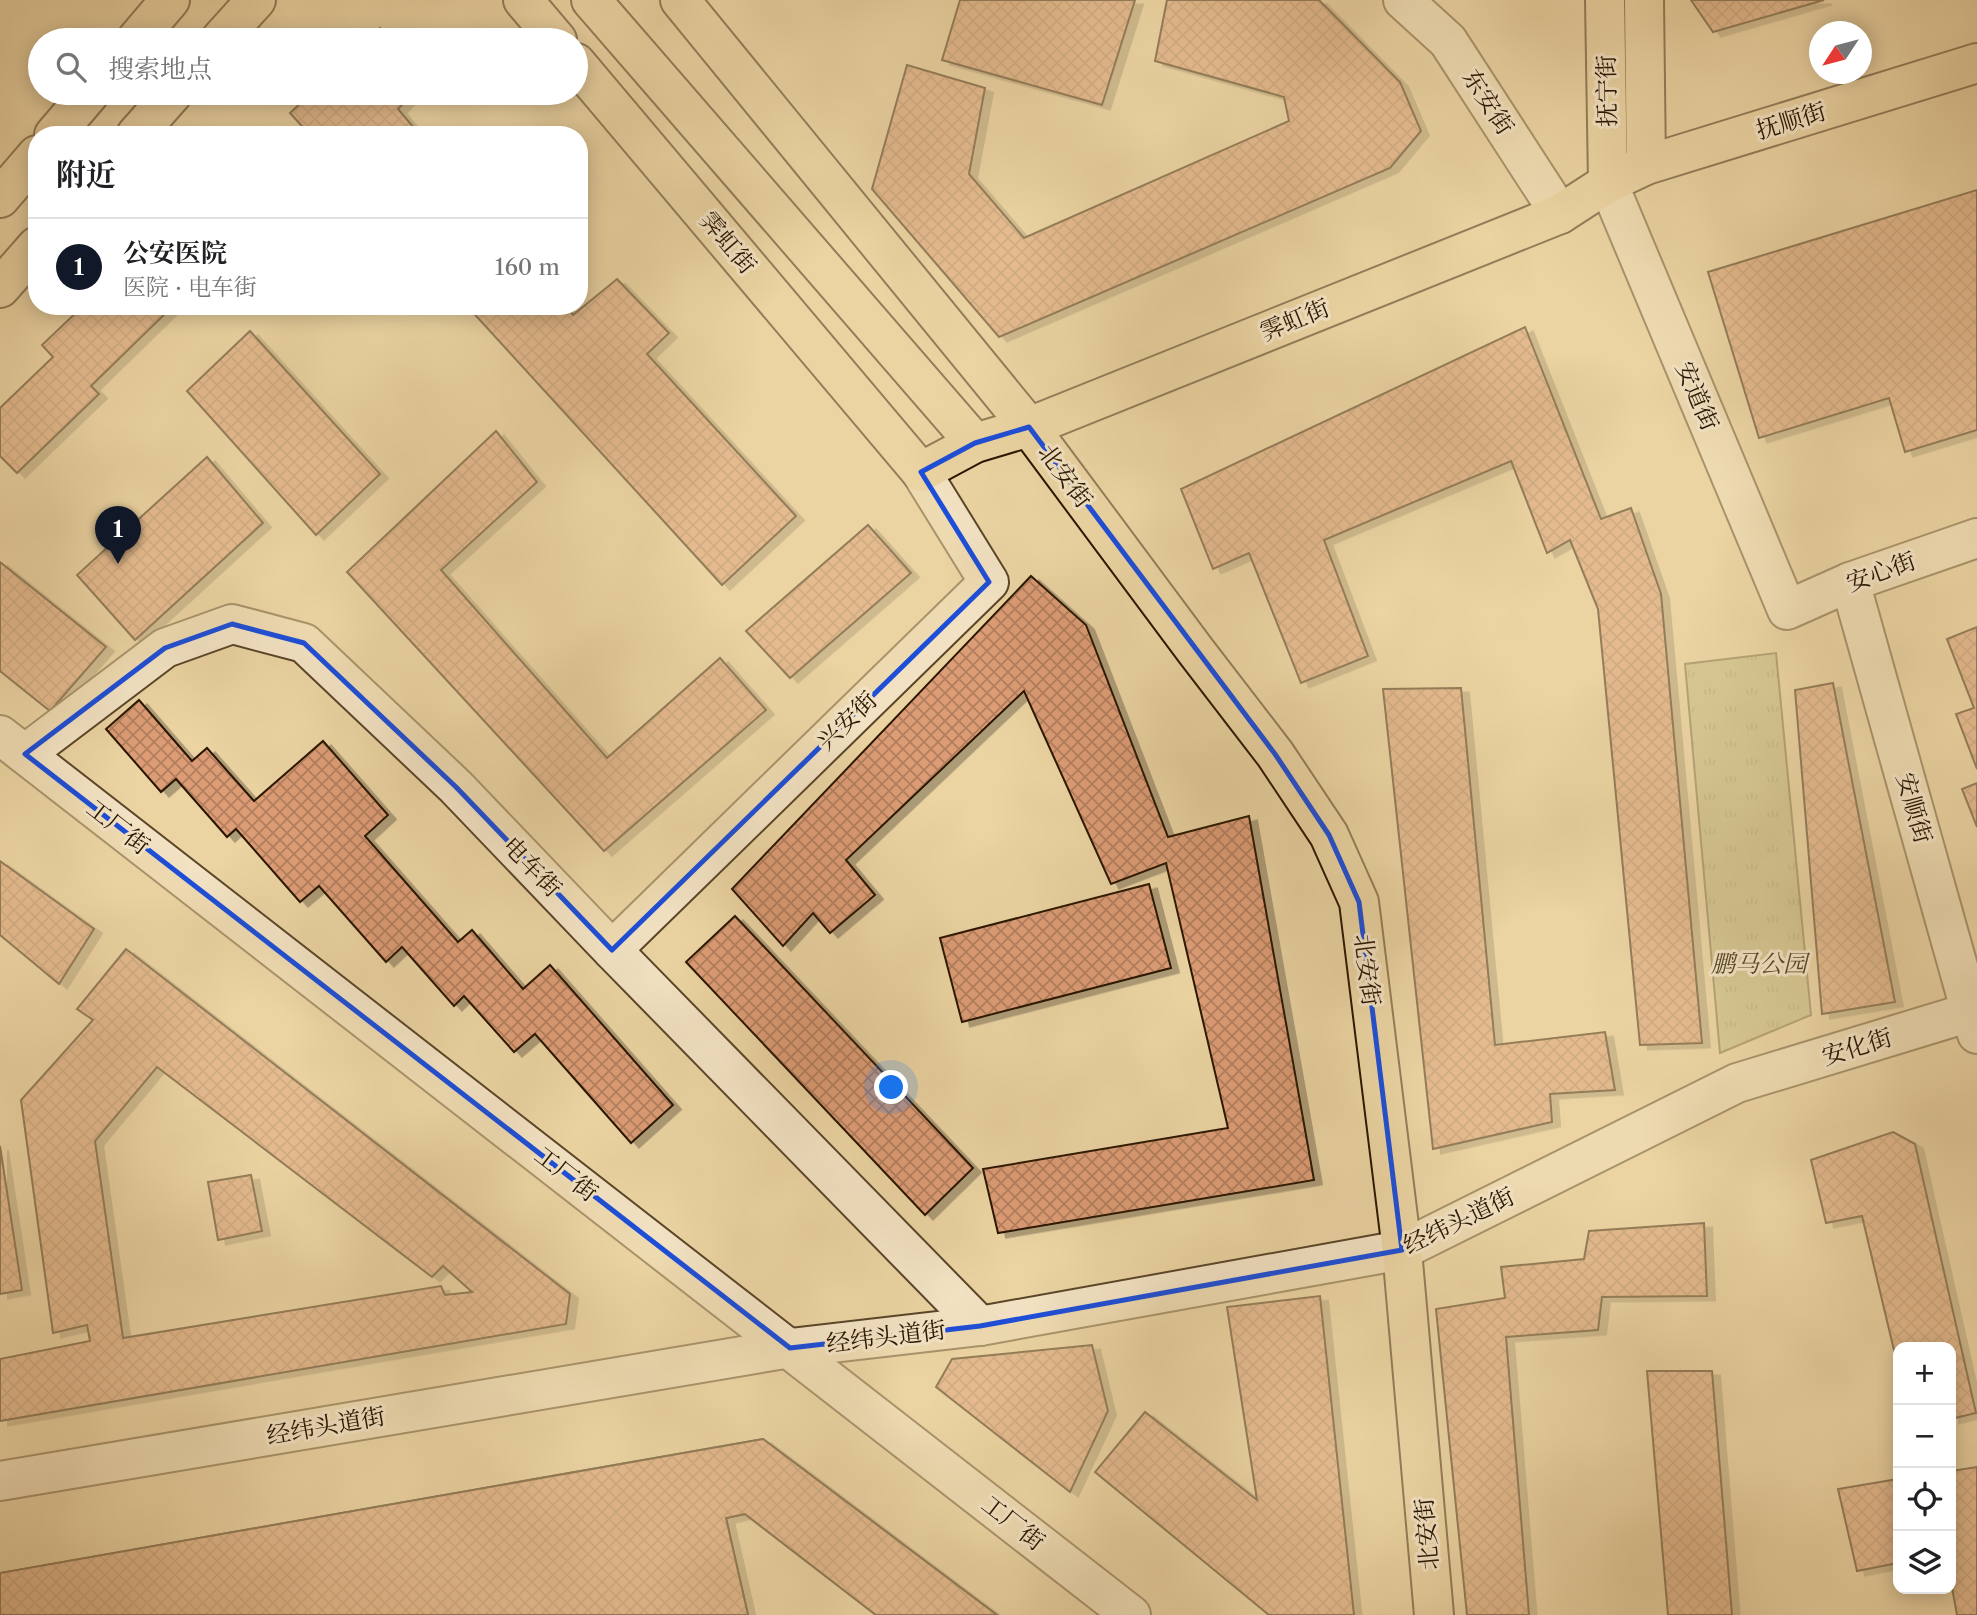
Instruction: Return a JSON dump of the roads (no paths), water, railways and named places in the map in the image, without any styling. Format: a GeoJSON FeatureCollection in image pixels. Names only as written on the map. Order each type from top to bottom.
{"type":"FeatureCollection","features":[{"type":"Feature","properties":{"kind":"main road"},"geometry":{"type":"LineString","coordinates":[[146,28],[170,0]]}},
{"type":"Feature","properties":{"kind":"main road"},"geometry":{"type":"LineString","coordinates":[[231,28],[256,0]]}},
{"type":"Feature","properties":{"kind":"main road"},"geometry":{"type":"LineString","coordinates":[[523,0],[547,28]]}},
{"type":"Feature","properties":{"kind":"main road"},"geometry":{"type":"LineString","coordinates":[[591,0],[975,443]]}},
{"type":"Feature","properties":{"kind":"main road","name":"北安街"},"geometry":{"type":"LineString","coordinates":[[680,0],[1029,427],[1275,754],[1329,835],[1359,902],[1402,1250],[1434,1615]]}},
{"type":"Feature","properties":{"kind":"main road","name":"抚宁街"},"geometry":{"type":"LineString","coordinates":[[1605,0],[1608,183]]}},
{"type":"Feature","properties":{"kind":"main road","name":"抚宁街"},"geometry":{"type":"LineString","coordinates":[[1644,0],[1646,165]]}},
{"type":"Feature","properties":{"kind":"main road","name":"抚顺街"},"geometry":{"type":"LineString","coordinates":[[1608,183],[1646,165],[1977,63]]}},
{"type":"Feature","properties":{"kind":"main road","name":"霁虹街"},"geometry":{"type":"LineString","coordinates":[[588,77],[921,472],[975,443],[1029,427],[1560,214],[1608,183]]}},
{"type":"Feature","properties":{"kind":"main road"},"geometry":{"type":"LineString","coordinates":[[62,126],[80,105]]}},
{"type":"Feature","properties":{"kind":"main road"},"geometry":{"type":"LineString","coordinates":[[144,126],[162,105]]}},
{"type":"Feature","properties":{"kind":"main road"},"geometry":{"type":"LineString","coordinates":[[0,198],[28,165]]}},
{"type":"Feature","properties":{"kind":"main road"},"geometry":{"type":"LineString","coordinates":[[0,288],[28,256]]}},
{"type":"Feature","properties":{"kind":"street","name":"东安街"},"geometry":{"type":"LineString","coordinates":[[1403,0],[1448,41],[1560,214]]}},
{"type":"Feature","properties":{"kind":"street","name":"安道街"},"geometry":{"type":"LineString","coordinates":[[1608,183],[1787,610]]}},
{"type":"Feature","properties":{"kind":"street","name":"兴安街"},"geometry":{"type":"LineString","coordinates":[[612,950],[989,582],[921,472]]}},
{"type":"Feature","properties":{"kind":"street","name":"安心街"},"geometry":{"type":"LineString","coordinates":[[1787,610],[1850,582],[1977,538]]}},
{"type":"Feature","properties":{"kind":"street","name":"安顺街"},"geometry":{"type":"LineString","coordinates":[[1850,582],[1975,1019]]}},
{"type":"Feature","properties":{"kind":"street","name":"电车街"},"geometry":{"type":"LineString","coordinates":[[12,744],[165,648],[232,624],[304,643],[456,787],[980,1326]]}},
{"type":"Feature","properties":{"kind":"street","name":"工厂街"},"geometry":{"type":"LineString","coordinates":[[12,744],[1131,1615]]}},
{"type":"Feature","properties":{"kind":"street","name":"安化街"},"geometry":{"type":"LineString","coordinates":[[1737,1083],[1975,1019]]}},
{"type":"Feature","properties":{"kind":"street","name":"经纬头道街"},"geometry":{"type":"LineString","coordinates":[[0,1480],[790,1348],[980,1326],[1402,1250],[1737,1083]]}},
{"type":"Feature","properties":{"kind":"place","name":"公安医院"},"geometry":{"type":"Point","coordinates":[118,564]}},
{"type":"Feature","properties":{"kind":"park label","name":"鹏马公园"},"geometry":{"type":"Point","coordinates":[1759,964]}}]}
